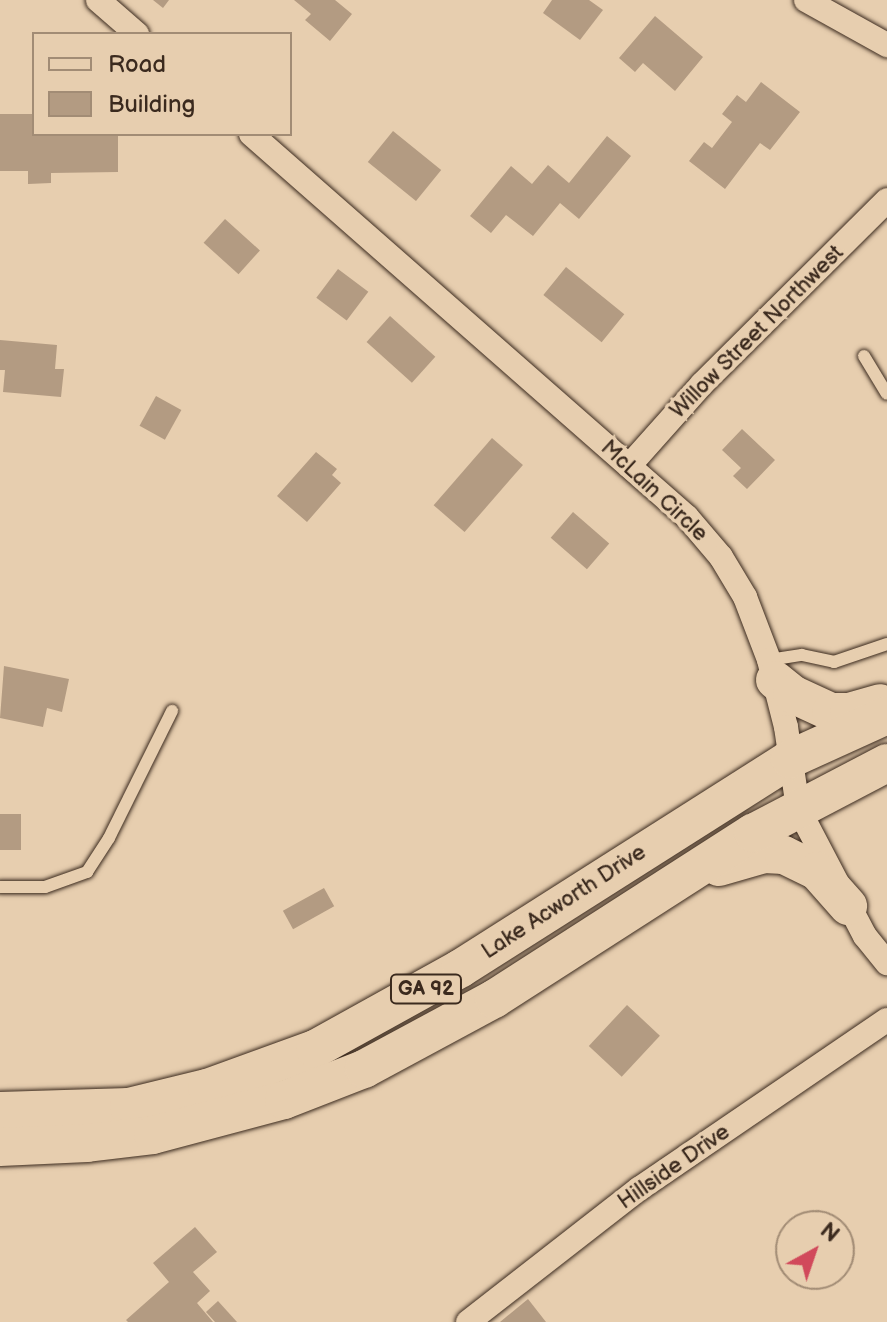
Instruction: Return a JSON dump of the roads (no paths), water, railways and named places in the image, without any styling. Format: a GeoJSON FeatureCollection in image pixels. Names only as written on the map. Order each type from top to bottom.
{"type":"FeatureCollection","features":[{"type":"Feature","properties":{"kind":"main road"},"geometry":{"type":"LineString","coordinates":[[772,670],[792,694],[831,712],[849,712],[887,701]]}},
{"type":"Feature","properties":{"kind":"main road","name":"Lake Acworth Drive"},"geometry":{"type":"LineString","coordinates":[[0,1111],[129,1107],[207,1088],[315,1049],[461,968],[790,759],[887,715]]}},
{"type":"Feature","properties":{"kind":"main road","name":"Lake Acworth Drive"},"geometry":{"type":"LineString","coordinates":[[0,1147],[87,1143],[153,1135],[284,1100],[350,1075],[494,999],[678,880],[798,808],[887,763]]}},
{"type":"Feature","properties":{"kind":"main road"},"geometry":{"type":"LineString","coordinates":[[678,880],[764,854],[784,855],[817,871],[848,906]]}},
{"type":"Feature","properties":{"kind":"street"},"geometry":{"type":"LineString","coordinates":[[98,0],[135,32]]}},
{"type":"Feature","properties":{"kind":"street"},"geometry":{"type":"LineString","coordinates":[[806,0],[887,45]]}},
{"type":"Feature","properties":{"kind":"street","name":"McLain Circle"},"geometry":{"type":"LineString","coordinates":[[253,136],[687,517],[721,557],[745,597],[772,670],[798,808],[865,936],[887,963]]}},
{"type":"Feature","properties":{"kind":"street","name":"Willow Street Northwest"},"geometry":{"type":"LineString","coordinates":[[629,466],[702,384],[887,200]]}},
{"type":"Feature","properties":{"kind":"street","name":"Hillside Drive"},"geometry":{"type":"LineString","coordinates":[[468,1322],[639,1189],[887,1020]]}},
{"type":"Feature","properties":{"kind":"lane"},"geometry":{"type":"LineString","coordinates":[[864,356],[887,394]]}},
{"type":"Feature","properties":{"kind":"lane"},"geometry":{"type":"LineString","coordinates":[[772,670],[802,655],[834,662],[887,644]]}},
{"type":"Feature","properties":{"kind":"lane"},"geometry":{"type":"LineString","coordinates":[[0,887],[45,887],[87,872],[109,838],[172,711]]}}]}
